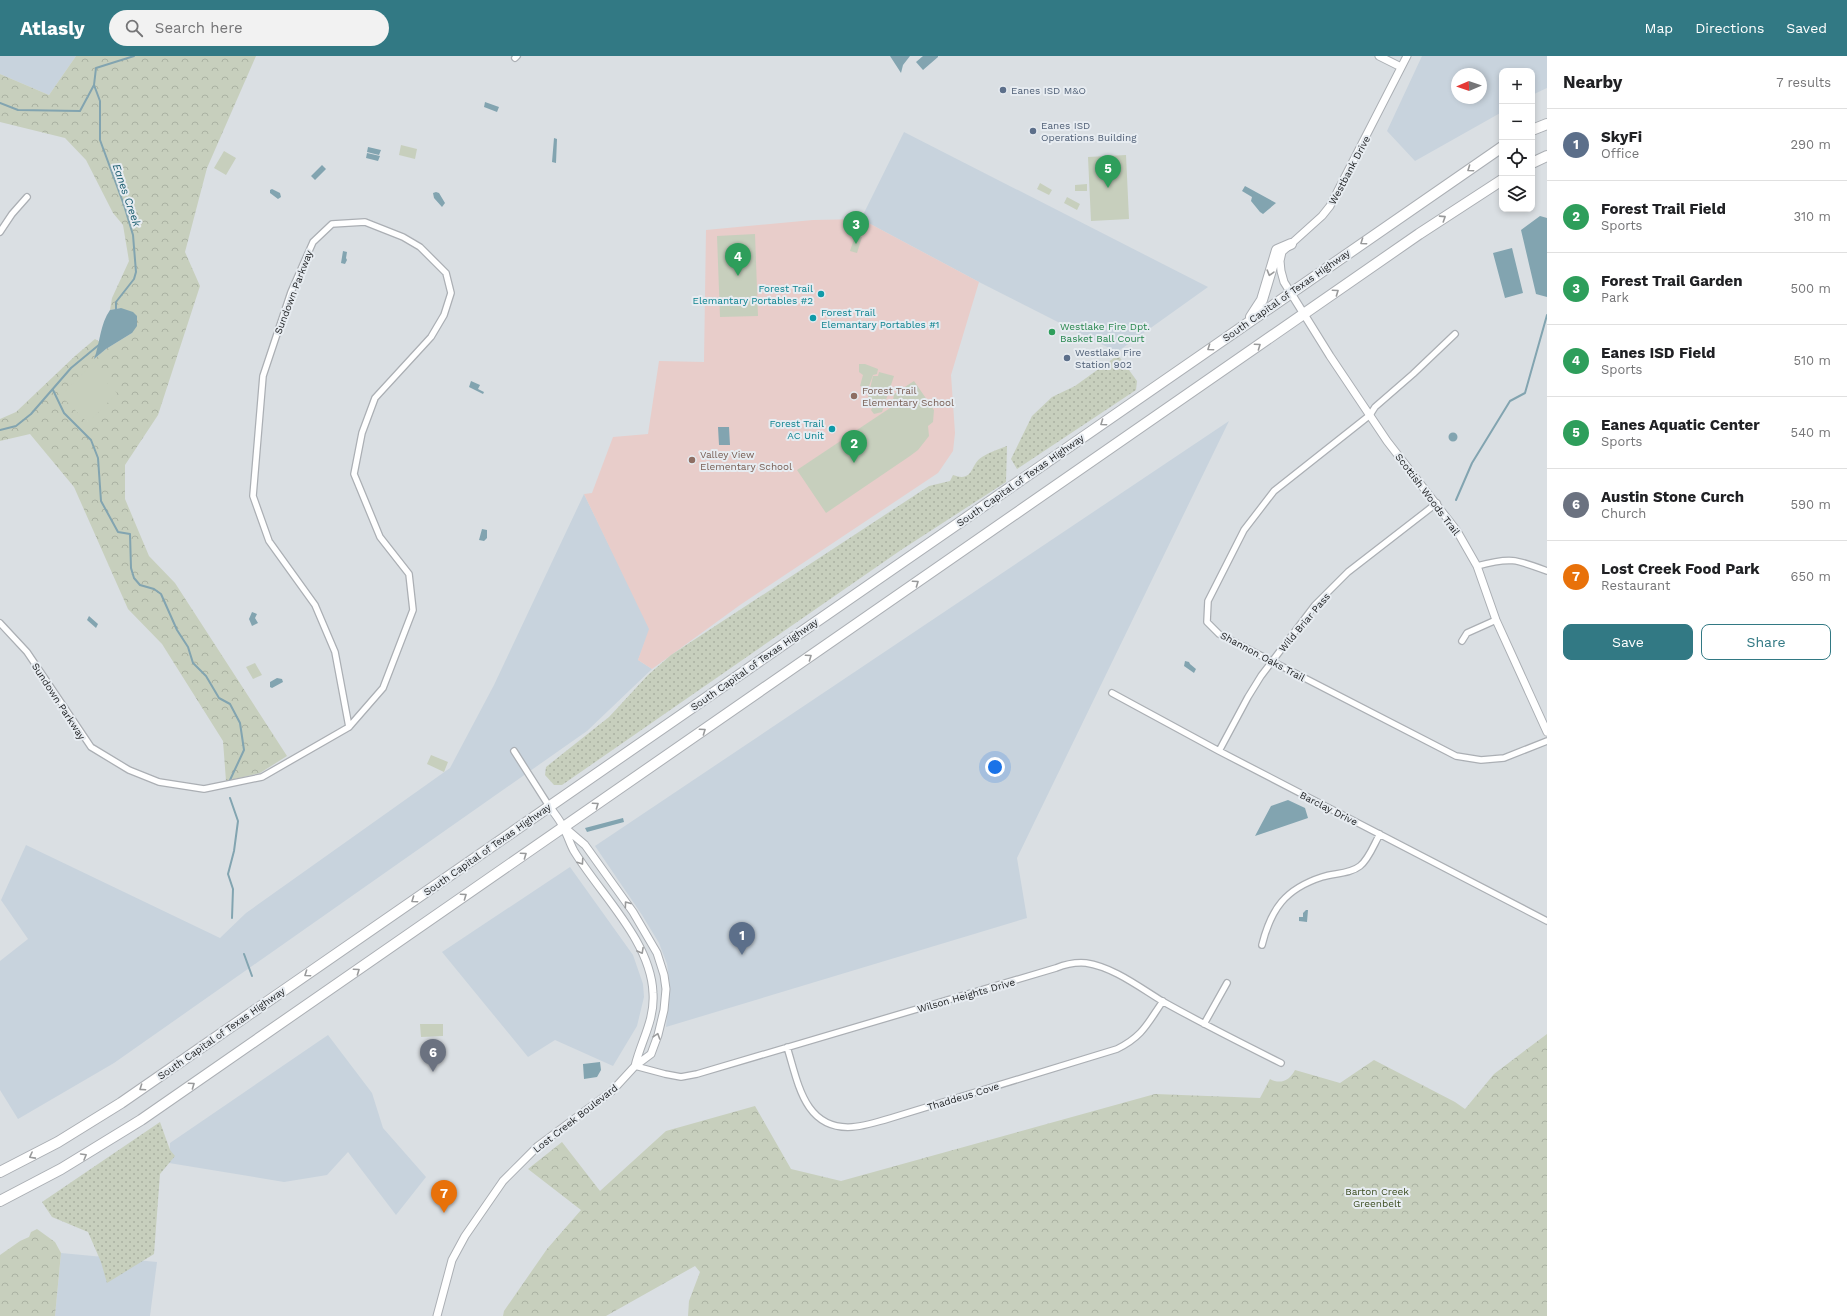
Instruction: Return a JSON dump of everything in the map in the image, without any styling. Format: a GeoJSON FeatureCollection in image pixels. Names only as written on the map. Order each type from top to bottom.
{"type":"FeatureCollection","features":[{"type":"Feature","properties":{"kind":"highway"},"geometry":{"type":"LineString","coordinates":[[1535,129],[1547,124]]}},
{"type":"Feature","properties":{"kind":"highway","name":"South Capital of Texas Highway"},"geometry":{"type":"LineString","coordinates":[[0,1172],[64,1139],[121,1103],[1290,292],[1499,149]]}},
{"type":"Feature","properties":{"kind":"highway"},"geometry":{"type":"LineString","coordinates":[[1535,162],[1547,156]]}},
{"type":"Feature","properties":{"kind":"highway"},"geometry":{"type":"LineString","coordinates":[[0,1201],[61,1170],[130,1128],[1419,234],[1499,182]]}},
{"type":"Feature","properties":{"kind":"highway"},"geometry":{"type":"LineString","coordinates":[[1247,323],[1262,300],[1277,250],[1290,244]]}},
{"type":"Feature","properties":{"kind":"street"},"geometry":{"type":"LineString","coordinates":[[1379,56],[1401,67]]}},
{"type":"Feature","properties":{"kind":"street","name":"Westbank Drive"},"geometry":{"type":"LineString","coordinates":[[1304,314],[1284,282],[1280,261],[1282,252],[1310,228],[1330,206],[1407,56]]}},
{"type":"Feature","properties":{"kind":"street"},"geometry":{"type":"LineString","coordinates":[[0,232],[12,214],[27,197]]}},
{"type":"Feature","properties":{"kind":"street","name":"Sundown Parkway"},"geometry":{"type":"LineString","coordinates":[[0,623],[27,652],[91,747],[129,770],[159,782],[204,789],[262,777],[349,727],[383,688],[413,610],[409,574],[380,537],[354,474],[362,433],[375,398],[431,337],[444,315],[451,293],[446,273],[420,248],[403,237],[365,222],[332,224],[313,242],[291,292],[263,376],[253,496],[269,541],[315,605],[335,652],[349,727]]}},
{"type":"Feature","properties":{"kind":"street","name":"Scottish Woods Trail"},"geometry":{"type":"LineString","coordinates":[[1304,314],[1330,356],[1387,441],[1457,530],[1476,566],[1496,620],[1547,732]]}},
{"type":"Feature","properties":{"kind":"street","name":"Shannon Oaks Trail"},"geometry":{"type":"LineString","coordinates":[[1455,334],[1413,374],[1375,407],[1370,415],[1274,491],[1244,530],[1208,601],[1207,622],[1220,634],[1456,756],[1481,760],[1504,758],[1547,741]]}},
{"type":"Feature","properties":{"kind":"street","name":"Wild Briar Pass"},"geometry":{"type":"LineString","coordinates":[[1219,751],[1248,697],[1271,661],[1315,605],[1348,572],[1437,503]]}},
{"type":"Feature","properties":{"kind":"street"},"geometry":{"type":"LineString","coordinates":[[1476,566],[1498,560],[1511,560],[1521,561],[1547,572]]}},
{"type":"Feature","properties":{"kind":"street"},"geometry":{"type":"LineString","coordinates":[[1462,641],[1467,633],[1496,620]]}},
{"type":"Feature","properties":{"kind":"street","name":"Barclay Drive"},"geometry":{"type":"LineString","coordinates":[[1112,693],[1219,751],[1547,921]]}},
{"type":"Feature","properties":{"kind":"street","name":"Lost Creek Boulevard"},"geometry":{"type":"LineString","coordinates":[[437,1316],[452,1260],[465,1236],[503,1181],[538,1146],[612,1091],[635,1066],[651,1054],[658,1035],[664,1010],[666,989],[664,975],[657,953],[633,912],[585,845],[564,827],[514,751]]}},
{"type":"Feature","properties":{"kind":"street","name":"Lost Creek Boulevard"},"geometry":{"type":"LineString","coordinates":[[564,827],[573,850],[634,939],[645,959],[652,981],[652,1015],[640,1047],[635,1066]]}},
{"type":"Feature","properties":{"kind":"street"},"geometry":{"type":"LineString","coordinates":[[1262,945],[1272,915],[1281,902],[1295,890],[1309,882],[1360,866],[1380,834]]}},
{"type":"Feature","properties":{"kind":"street","name":"Wilson Heights Drive"},"geometry":{"type":"LineString","coordinates":[[635,1066],[681,1077],[697,1074],[1070,964],[1087,963],[1111,971],[1204,1024],[1281,1063]]}},
{"type":"Feature","properties":{"kind":"street"},"geometry":{"type":"LineString","coordinates":[[1204,1024],[1227,983]]}},
{"type":"Feature","properties":{"kind":"street","name":"Thaddeus Cove"},"geometry":{"type":"LineString","coordinates":[[788,1047],[801,1093],[805,1103],[813,1113],[830,1125],[853,1127],[891,1118],[1117,1049],[1131,1042],[1141,1034],[1163,1001]]}},
{"type":"Feature","properties":{"kind":"shaded area"},"geometry":{"type":"Polygon","coordinates":[[[0,56],[76,56],[49,95],[0,74],[0,56]]]}},
{"type":"Feature","properties":{"kind":"shaded area"},"geometry":{"type":"Polygon","coordinates":[[[1422,56],[1547,56],[1547,88],[1535,94],[1535,68],[1499,68],[1499,114],[1415,161],[1387,131],[1422,56]]]}},
{"type":"Feature","properties":{"kind":"shaded area"},"geometry":{"type":"Polygon","coordinates":[[[904,132],[1208,287],[1117,352],[979,282],[861,219],[904,132]]]}},
{"type":"Feature","properties":{"kind":"shaded area"},"geometry":{"type":"Polygon","coordinates":[[[861,219],[979,282],[951,375],[955,433],[953,451],[938,473],[740,605],[652,669],[638,660],[649,629],[584,494],[592,493],[613,437],[648,434],[659,361],[704,362],[706,230],[813,220],[861,219]]]}},
{"type":"Feature","properties":{"kind":"shaded area"},"geometry":{"type":"Polygon","coordinates":[[[1229,421],[1017,858],[1027,918],[666,1027],[670,986],[667,964],[659,943],[642,915],[595,846],[1229,421]]]}},
{"type":"Feature","properties":{"kind":"shaded area"},"geometry":{"type":"Polygon","coordinates":[[[584,494],[650,629],[638,660],[652,669],[587,731],[114,1063],[18,1119],[0,1090],[0,961],[28,939],[1,900],[26,845],[220,938],[246,913],[450,768],[494,685],[584,494]]]}},
{"type":"Feature","properties":{"kind":"shaded area"},"geometry":{"type":"Polygon","coordinates":[[[570,867],[633,955],[643,984],[644,997],[637,1026],[613,1066],[555,1040],[528,1057],[442,952],[570,867]]]}},
{"type":"Feature","properties":{"kind":"shaded area"},"geometry":{"type":"Polygon","coordinates":[[[328,1035],[372,1093],[383,1128],[426,1177],[396,1215],[348,1152],[327,1175],[284,1182],[169,1163],[170,1143],[328,1035]]]}},
{"type":"Feature","properties":{"kind":"shaded area"},"geometry":{"type":"Polygon","coordinates":[[[61,1253],[157,1262],[150,1316],[55,1316],[61,1253]]]}},
{"type":"Feature","properties":{"kind":"green space"},"geometry":{"type":"Polygon","coordinates":[[[76,56],[256,56],[207,168],[185,252],[200,286],[158,415],[125,465],[125,499],[149,556],[175,583],[287,756],[260,773],[226,781],[223,741],[162,644],[128,609],[74,487],[30,434],[0,441],[0,419],[16,412],[95,339],[100,342],[95,358],[106,349],[132,333],[121,308],[110,310],[112,298],[129,261],[123,225],[113,213],[86,160],[65,138],[0,122],[0,74],[49,95],[76,56]]]}},
{"type":"Feature","properties":{"kind":"green space"},"geometry":{"type":"Polygon","coordinates":[[[401,145],[417,149],[415,159],[399,155],[401,145]]]}},
{"type":"Feature","properties":{"kind":"green space"},"geometry":{"type":"Polygon","coordinates":[[[224,151],[236,158],[226,175],[214,168],[224,151]]]}},
{"type":"Feature","properties":{"kind":"green space"},"geometry":{"type":"Polygon","coordinates":[[[1126,155],[1129,219],[1091,221],[1088,157],[1126,155]]]}},
{"type":"Feature","properties":{"kind":"green space"},"geometry":{"type":"Polygon","coordinates":[[[1040,183],[1052,190],[1049,195],[1037,189],[1040,183]]]}},
{"type":"Feature","properties":{"kind":"green space"},"geometry":{"type":"Polygon","coordinates":[[[1087,184],[1087,191],[1075,191],[1075,185],[1087,184]]]}},
{"type":"Feature","properties":{"kind":"green space"},"geometry":{"type":"Polygon","coordinates":[[[1067,197],[1080,204],[1077,210],[1064,203],[1067,197]]]}},
{"type":"Feature","properties":{"kind":"green space"},"geometry":{"type":"Polygon","coordinates":[[[755,234],[758,316],[720,317],[717,236],[755,234]]]}},
{"type":"Feature","properties":{"kind":"green space"},"geometry":{"type":"Polygon","coordinates":[[[855,236],[862,237],[857,253],[850,251],[855,236]]]}},
{"type":"Feature","properties":{"kind":"green space"},"geometry":{"type":"Polygon","coordinates":[[[1118,355],[1137,381],[1136,390],[1017,469],[1011,459],[1032,416],[1052,397],[1075,386],[1118,355]]]}},
{"type":"Feature","properties":{"kind":"green space"},"geometry":{"type":"Polygon","coordinates":[[[859,364],[865,364],[878,369],[877,374],[873,375],[868,389],[860,386],[863,375],[859,372],[859,364]]]}},
{"type":"Feature","properties":{"kind":"green space"},"geometry":{"type":"Polygon","coordinates":[[[90,366],[117,393],[88,423],[61,396],[90,366]]]}},
{"type":"Feature","properties":{"kind":"green space"},"geometry":{"type":"Polygon","coordinates":[[[879,372],[894,376],[882,412],[874,414],[871,410],[874,405],[867,401],[873,376],[878,376],[879,372]]]}},
{"type":"Feature","properties":{"kind":"green space"},"geometry":{"type":"Polygon","coordinates":[[[914,381],[934,410],[933,422],[928,426],[929,436],[918,450],[910,456],[826,513],[797,470],[896,404],[893,400],[894,394],[914,381]]]}},
{"type":"Feature","properties":{"kind":"green space"},"geometry":{"type":"Polygon","coordinates":[[[1007,446],[1006,482],[901,550],[562,785],[554,785],[545,775],[546,767],[609,717],[648,675],[671,655],[929,486],[950,481],[953,475],[965,477],[971,472],[975,464],[982,457],[1007,446]]]}},
{"type":"Feature","properties":{"kind":"green space"},"geometry":{"type":"Polygon","coordinates":[[[255,663],[262,675],[253,679],[246,667],[255,663]]]}},
{"type":"Feature","properties":{"kind":"green space"},"geometry":{"type":"Polygon","coordinates":[[[431,755],[448,762],[444,772],[427,764],[431,755]]]}},
{"type":"Feature","properties":{"kind":"green space"},"geometry":{"type":"Polygon","coordinates":[[[420,1024],[443,1024],[443,1036],[421,1037],[420,1024]]]}},
{"type":"Feature","properties":{"kind":"green space","name":"Barton Creek Greenbelt"},"geometry":{"type":"Polygon","coordinates":[[[1547,1034],[1547,1316],[688,1316],[689,1301],[700,1272],[695,1266],[606,1316],[503,1316],[504,1311],[547,1249],[581,1210],[528,1169],[562,1142],[600,1191],[666,1131],[755,1106],[791,1169],[841,1181],[1155,1094],[1260,1098],[1270,1079],[1278,1082],[1288,1079],[1295,1070],[1340,1083],[1374,1060],[1455,1102],[1465,1109],[1494,1074],[1547,1034]]]}},
{"type":"Feature","properties":{"kind":"green space"},"geometry":{"type":"Polygon","coordinates":[[[160,1122],[170,1150],[175,1156],[160,1174],[154,1254],[107,1283],[101,1262],[88,1232],[52,1217],[42,1202],[160,1122]]]}},
{"type":"Feature","properties":{"kind":"green space"},"geometry":{"type":"Polygon","coordinates":[[[37,1229],[55,1242],[61,1253],[55,1316],[0,1316],[0,1255],[20,1241],[29,1237],[31,1232],[37,1229]]]}},
{"type":"Feature","properties":{"kind":"water"},"geometry":{"type":"Polygon","coordinates":[[[890,56],[910,56],[903,65],[901,73],[890,56]]]}},
{"type":"Feature","properties":{"kind":"water"},"geometry":{"type":"Polygon","coordinates":[[[923,56],[938,57],[923,70],[916,62],[923,56]]]}},
{"type":"Feature","properties":{"kind":"water"},"geometry":{"type":"Polygon","coordinates":[[[485,102],[499,107],[497,112],[484,107],[485,102]]]}},
{"type":"Feature","properties":{"kind":"water"},"geometry":{"type":"Polygon","coordinates":[[[554,138],[557,139],[556,163],[552,162],[554,138]]]}},
{"type":"Feature","properties":{"kind":"water"},"geometry":{"type":"Polygon","coordinates":[[[368,147],[381,150],[379,155],[367,152],[368,147]]]}},
{"type":"Feature","properties":{"kind":"water"},"geometry":{"type":"Polygon","coordinates":[[[367,153],[380,156],[378,161],[366,158],[367,153]]]}},
{"type":"Feature","properties":{"kind":"water"},"geometry":{"type":"Polygon","coordinates":[[[322,165],[326,169],[315,180],[311,176],[322,165]]]}},
{"type":"Feature","properties":{"kind":"water"},"geometry":{"type":"Polygon","coordinates":[[[1245,186],[1276,203],[1263,214],[1251,201],[1252,197],[1242,191],[1245,186]]]}},
{"type":"Feature","properties":{"kind":"water"},"geometry":{"type":"Polygon","coordinates":[[[272,189],[280,193],[281,197],[278,199],[270,193],[270,190],[272,189]]]}},
{"type":"Feature","properties":{"kind":"water"},"geometry":{"type":"Polygon","coordinates":[[[433,193],[439,193],[445,203],[442,207],[434,198],[433,193]]]}},
{"type":"Feature","properties":{"kind":"water"},"geometry":{"type":"Polygon","coordinates":[[[1540,216],[1547,218],[1547,297],[1536,294],[1521,230],[1540,216]]]}},
{"type":"Feature","properties":{"kind":"water"},"geometry":{"type":"Polygon","coordinates":[[[1512,248],[1523,293],[1505,298],[1493,253],[1512,248]]]}},
{"type":"Feature","properties":{"kind":"water"},"geometry":{"type":"Polygon","coordinates":[[[343,251],[347,252],[347,260],[345,264],[341,263],[343,251]]]}},
{"type":"Feature","properties":{"kind":"water"},"geometry":{"type":"Polygon","coordinates":[[[121,308],[133,312],[137,316],[137,326],[132,333],[106,349],[94,359],[102,327],[107,315],[110,310],[121,308]]]}},
{"type":"Feature","properties":{"kind":"water"},"geometry":{"type":"Polygon","coordinates":[[[471,381],[480,385],[478,389],[484,392],[483,394],[469,387],[471,381]]]}},
{"type":"Feature","properties":{"kind":"water"},"geometry":{"type":"Polygon","coordinates":[[[718,427],[729,427],[730,445],[719,445],[718,427]]]}},
{"type":"Feature","properties":{"kind":"water"},"geometry":{"type":"Polygon","coordinates":[[[1453,432],[1458,437],[1453,442],[1448,437],[1453,432]]]}},
{"type":"Feature","properties":{"kind":"water"},"geometry":{"type":"Polygon","coordinates":[[[482,529],[487,530],[487,538],[484,541],[479,540],[482,529]]]}},
{"type":"Feature","properties":{"kind":"water"},"geometry":{"type":"Polygon","coordinates":[[[252,612],[257,614],[255,618],[258,623],[252,626],[249,619],[252,612]]]}},
{"type":"Feature","properties":{"kind":"water"},"geometry":{"type":"Polygon","coordinates":[[[89,616],[98,624],[96,628],[87,620],[89,616]]]}},
{"type":"Feature","properties":{"kind":"water"},"geometry":{"type":"Polygon","coordinates":[[[1185,661],[1189,662],[1196,669],[1194,673],[1184,666],[1185,661]]]}},
{"type":"Feature","properties":{"kind":"water"},"geometry":{"type":"Polygon","coordinates":[[[277,678],[282,679],[283,682],[272,688],[270,687],[270,682],[277,678]]]}},
{"type":"Feature","properties":{"kind":"water"},"geometry":{"type":"Polygon","coordinates":[[[1288,800],[1305,808],[1308,818],[1255,836],[1271,806],[1288,800]]]}},
{"type":"Feature","properties":{"kind":"water"},"geometry":{"type":"Polygon","coordinates":[[[623,818],[624,822],[587,832],[585,828],[623,818]]]}},
{"type":"Feature","properties":{"kind":"water"},"geometry":{"type":"Polygon","coordinates":[[[1308,910],[1307,922],[1299,921],[1299,917],[1303,917],[1303,913],[1308,910]]]}},
{"type":"Feature","properties":{"kind":"water"},"geometry":{"type":"Polygon","coordinates":[[[600,1062],[601,1070],[597,1077],[584,1079],[583,1064],[600,1062]]]}},
{"type":"Feature","properties":{"kind":"waterway","name":"Eanes Creek"},"geometry":{"type":"LineString","coordinates":[[116,310],[116,302],[134,279],[136,272],[133,235],[124,205],[100,140],[100,101],[94,85],[96,68],[134,56]]}},
{"type":"Feature","properties":{"kind":"waterway"},"geometry":{"type":"LineString","coordinates":[[0,103],[18,110],[80,111],[94,85]]}},
{"type":"Feature","properties":{"kind":"waterway"},"geometry":{"type":"LineString","coordinates":[[1456,500],[1472,463],[1510,401],[1525,393],[1547,315]]}},
{"type":"Feature","properties":{"kind":"waterway","name":"Eanes Creek"},"geometry":{"type":"LineString","coordinates":[[0,430],[16,426],[31,414],[71,368],[100,344]]}},
{"type":"Feature","properties":{"kind":"waterway"},"geometry":{"type":"LineString","coordinates":[[53,390],[64,413],[91,440],[98,458],[101,501],[118,532],[130,534],[131,568],[134,578],[140,585],[154,589],[161,594],[177,630],[188,647],[193,663],[206,676],[219,698],[230,704],[240,723],[244,750],[230,780]]}},
{"type":"Feature","properties":{"kind":"waterway"},"geometry":{"type":"LineString","coordinates":[[230,798],[238,821],[234,851],[228,874],[233,889],[232,918]]}},
{"type":"Feature","properties":{"kind":"waterway"},"geometry":{"type":"LineString","coordinates":[[244,954],[252,976]]}},
{"type":"Feature","properties":{"kind":"place","name":"Eanes ISD M&O"},"geometry":{"type":"Point","coordinates":[1003,90]}},
{"type":"Feature","properties":{"kind":"place","name":"Eanes ISD Operations Building"},"geometry":{"type":"Point","coordinates":[1033,131]}},
{"type":"Feature","properties":{"kind":"place","name":"Eanes Aquatic Center"},"geometry":{"type":"Point","coordinates":[1108,188]}},
{"type":"Feature","properties":{"kind":"place","name":"Forest Trail Garden"},"geometry":{"type":"Point","coordinates":[856,244]}},
{"type":"Feature","properties":{"kind":"place","name":"Eanes ISD Field"},"geometry":{"type":"Point","coordinates":[738,276]}},
{"type":"Feature","properties":{"kind":"place","name":"Forest Trail Elemantary Portables #2"},"geometry":{"type":"Point","coordinates":[821,294]}},
{"type":"Feature","properties":{"kind":"place","name":"Forest Trail Elemantary Portables #1"},"geometry":{"type":"Point","coordinates":[813,318]}},
{"type":"Feature","properties":{"kind":"place","name":"Westlake Fire Dpt. Basket Ball Court"},"geometry":{"type":"Point","coordinates":[1052,332]}},
{"type":"Feature","properties":{"kind":"place","name":"Westlake Fire Station 902"},"geometry":{"type":"Point","coordinates":[1067,358]}},
{"type":"Feature","properties":{"kind":"place","name":"Forest Trail Elementary School"},"geometry":{"type":"Point","coordinates":[854,396]}},
{"type":"Feature","properties":{"kind":"place","name":"Forest Trail AC Unit"},"geometry":{"type":"Point","coordinates":[832,429]}},
{"type":"Feature","properties":{"kind":"place","name":"Valley View Elementary School"},"geometry":{"type":"Point","coordinates":[692,460]}},
{"type":"Feature","properties":{"kind":"place","name":"Forest Trail Field"},"geometry":{"type":"Point","coordinates":[854,463]}},
{"type":"Feature","properties":{"kind":"place","name":"SkyFi"},"geometry":{"type":"Point","coordinates":[742,955]}},
{"type":"Feature","properties":{"kind":"place","name":"Austin Stone Curch"},"geometry":{"type":"Point","coordinates":[433,1072]}},
{"type":"Feature","properties":{"kind":"place","name":"Lost Creek Food Park"},"geometry":{"type":"Point","coordinates":[444,1213]}}]}
